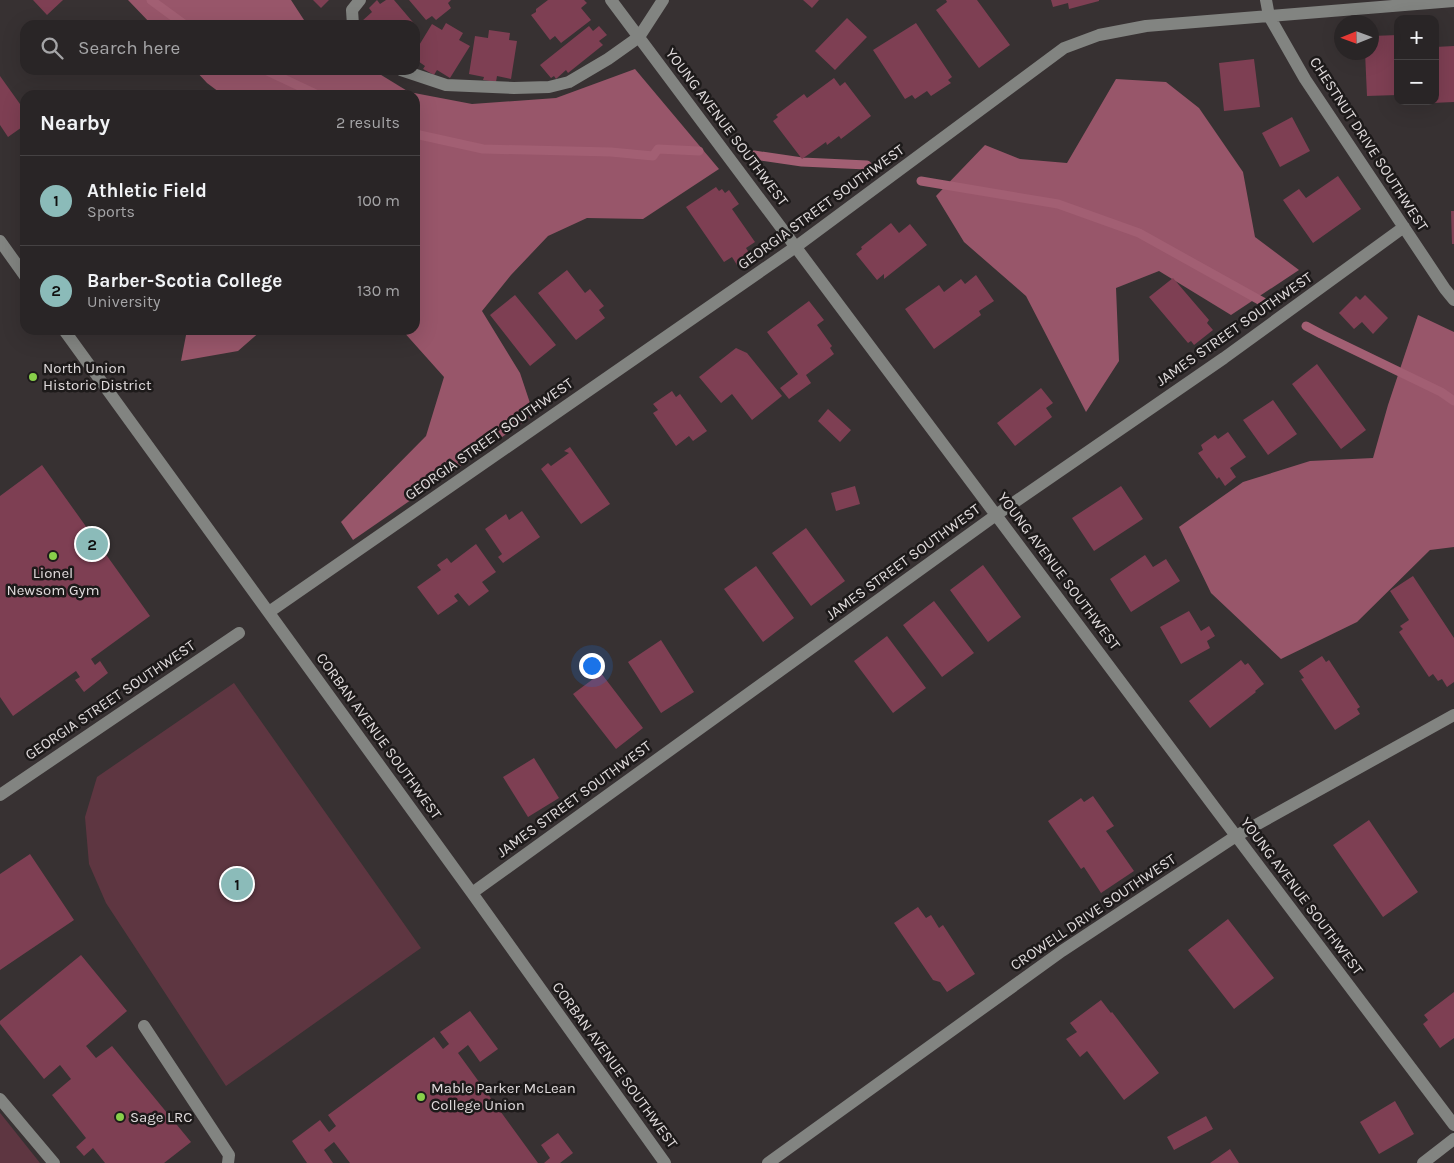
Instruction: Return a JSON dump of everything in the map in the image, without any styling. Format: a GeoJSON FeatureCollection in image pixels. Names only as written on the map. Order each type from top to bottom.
{"type":"FeatureCollection","features":[{"type":"Feature","properties":{"kind":"street"},"geometry":{"type":"LineString","coordinates":[[353,20],[352,10],[360,0]]}},
{"type":"Feature","properties":{"kind":"street","name":"YOUNG AVENUE SOUTHWEST"},"geometry":{"type":"LineString","coordinates":[[612,0],[1454,1125]]}},
{"type":"Feature","properties":{"kind":"street"},"geometry":{"type":"LineString","coordinates":[[416,75],[446,85],[514,88],[548,86],[569,82],[608,59],[639,37],[663,0]]}},
{"type":"Feature","properties":{"kind":"street","name":"CHESTNUT DRIVE SOUTHWEST"},"geometry":{"type":"LineString","coordinates":[[1266,0],[1269,16],[1305,78],[1454,300]]}},
{"type":"Feature","properties":{"kind":"street","name":"GEORGIA STREET SOUTHWEST"},"geometry":{"type":"LineString","coordinates":[[269,612],[796,246],[1064,48],[1099,34],[1146,26],[1454,1]]}},
{"type":"Feature","properties":{"kind":"street","name":"JAMES STREET SOUTHWEST"},"geometry":{"type":"LineString","coordinates":[[472,893],[996,515],[1224,358],[1404,227]]}},
{"type":"Feature","properties":{"kind":"street"},"geometry":{"type":"LineString","coordinates":[[0,241],[20,269]]}},
{"type":"Feature","properties":{"kind":"street","name":"CORBAN AVENUE SOUTHWEST"},"geometry":{"type":"LineString","coordinates":[[68,335],[666,1163]]}},
{"type":"Feature","properties":{"kind":"street","name":"GEORGIA STREET SOUTHWEST"},"geometry":{"type":"LineString","coordinates":[[0,795],[239,633]]}},
{"type":"Feature","properties":{"kind":"street","name":"CROWELL DRIVE SOUTHWEST"},"geometry":{"type":"LineString","coordinates":[[768,1163],[1062,950],[1236,836],[1454,715]]}},
{"type":"Feature","properties":{"kind":"street"},"geometry":{"type":"LineString","coordinates":[[144,1026],[229,1155],[228,1163]]}},
{"type":"Feature","properties":{"kind":"street"},"geometry":{"type":"LineString","coordinates":[[0,1099],[54,1163]]}},
{"type":"Feature","properties":{"kind":"street"},"geometry":{"type":"LineString","coordinates":[[1423,1163],[1454,1140]]}},
{"type":"Feature","properties":{"kind":"shaded area"},"geometry":{"type":"Polygon","coordinates":[[[128,0],[291,0],[304,20],[147,20],[128,0]]]}},
{"type":"Feature","properties":{"kind":"shaded area"},"geometry":{"type":"Polygon","coordinates":[[[635,69],[719,169],[643,219],[587,218],[548,236],[511,275],[482,311],[520,373],[534,415],[353,540],[341,522],[426,436],[444,377],[406,335],[420,335],[420,94],[472,104],[556,98],[635,69]]]}},
{"type":"Feature","properties":{"kind":"shaded area"},"geometry":{"type":"Polygon","coordinates":[[[200,75],[381,75],[406,90],[216,90],[200,75]]]}},
{"type":"Feature","properties":{"kind":"shaded area"},"geometry":{"type":"Polygon","coordinates":[[[1116,79],[1166,82],[1199,108],[1243,172],[1255,237],[1299,270],[1231,315],[1159,271],[1116,288],[1119,361],[1086,412],[1026,296],[964,242],[936,196],[985,145],[1020,159],[1067,163],[1116,79]]]}},
{"type":"Feature","properties":{"kind":"shaded area"},"geometry":{"type":"Polygon","coordinates":[[[1418,315],[1454,332],[1454,547],[1430,550],[1357,622],[1281,659],[1211,593],[1179,527],[1243,482],[1310,461],[1373,458],[1388,405],[1418,315]]]}},
{"type":"Feature","properties":{"kind":"shaded area"},"geometry":{"type":"Polygon","coordinates":[[[186,335],[256,335],[238,351],[181,361],[186,335]]]}},
{"type":"Feature","properties":{"kind":"shaded area"},"geometry":{"type":"Polygon","coordinates":[[[234,683],[421,948],[226,1086],[106,903],[89,864],[85,817],[97,777],[234,683]]]}},
{"type":"Feature","properties":{"kind":"shaded area"},"geometry":{"type":"Polygon","coordinates":[[[1,1114],[40,1163],[0,1163],[1,1114]]]}},
{"type":"Feature","properties":{"kind":"building"},"geometry":{"type":"Polygon","coordinates":[[[33,0],[63,0],[47,15],[33,0]]]}},
{"type":"Feature","properties":{"kind":"building"},"geometry":{"type":"Polygon","coordinates":[[[313,0],[329,0],[321,8],[313,0]]]}},
{"type":"Feature","properties":{"kind":"building"},"geometry":{"type":"Polygon","coordinates":[[[377,0],[380,4],[386,0],[394,0],[411,20],[363,20],[372,12],[369,8],[377,0]]]}},
{"type":"Feature","properties":{"kind":"building"},"geometry":{"type":"Polygon","coordinates":[[[409,0],[451,0],[448,3],[451,8],[436,20],[432,16],[426,20],[409,0]]]}},
{"type":"Feature","properties":{"kind":"building"},"geometry":{"type":"Polygon","coordinates":[[[548,0],[584,0],[587,3],[581,8],[591,20],[561,43],[555,36],[550,40],[531,15],[548,0]]]}},
{"type":"Feature","properties":{"kind":"building"},"geometry":{"type":"Polygon","coordinates":[[[803,0],[819,0],[812,8],[803,0]]]}},
{"type":"Feature","properties":{"kind":"building"},"geometry":{"type":"Polygon","coordinates":[[[946,0],[977,0],[1010,45],[979,68],[936,10],[947,2],[946,0]]]}},
{"type":"Feature","properties":{"kind":"building"},"geometry":{"type":"Polygon","coordinates":[[[1051,0],[1099,1],[1069,9],[1068,3],[1053,7],[1051,0]]]}},
{"type":"Feature","properties":{"kind":"building"},"geometry":{"type":"Polygon","coordinates":[[[847,18],[867,37],[835,70],[815,51],[847,18]]]}},
{"type":"Feature","properties":{"kind":"building"},"geometry":{"type":"Polygon","coordinates":[[[446,23],[463,33],[459,40],[470,46],[450,78],[437,70],[434,75],[423,69],[425,66],[420,62],[420,44],[432,24],[442,30],[446,23]]]}},
{"type":"Feature","properties":{"kind":"building"},"geometry":{"type":"Polygon","coordinates":[[[916,23],[952,77],[948,80],[951,83],[931,96],[927,91],[915,99],[912,95],[905,99],[873,50],[916,23]]]}},
{"type":"Feature","properties":{"kind":"building"},"geometry":{"type":"Polygon","coordinates":[[[589,26],[593,31],[599,26],[607,35],[599,41],[603,45],[568,73],[566,70],[556,79],[554,76],[551,78],[540,65],[589,26]]]}},
{"type":"Feature","properties":{"kind":"building"},"geometry":{"type":"Polygon","coordinates":[[[489,30],[510,33],[509,40],[517,41],[511,79],[497,76],[496,82],[483,80],[484,77],[469,74],[475,36],[488,38],[489,30]]]}},
{"type":"Feature","properties":{"kind":"building"},"geometry":{"type":"Polygon","coordinates":[[[1394,35],[1394,95],[1367,96],[1365,60],[1379,60],[1379,36],[1394,35]]]}},
{"type":"Feature","properties":{"kind":"building"},"geometry":{"type":"Polygon","coordinates":[[[1454,46],[1454,102],[1439,103],[1439,47],[1454,46]]]}},
{"type":"Feature","properties":{"kind":"building"},"geometry":{"type":"Polygon","coordinates":[[[1254,59],[1260,107],[1224,111],[1219,63],[1254,59]]]}},
{"type":"Feature","properties":{"kind":"building"},"geometry":{"type":"Polygon","coordinates":[[[0,76],[20,104],[20,129],[8,137],[0,125],[0,76]]]}},
{"type":"Feature","properties":{"kind":"building"},"geometry":{"type":"Polygon","coordinates":[[[834,78],[840,86],[845,82],[871,116],[841,139],[839,136],[827,145],[826,142],[802,159],[773,121],[778,117],[776,115],[804,94],[807,98],[834,78]]]}},
{"type":"Feature","properties":{"kind":"building"},"geometry":{"type":"Polygon","coordinates":[[[1292,117],[1310,151],[1280,167],[1262,133],[1292,117]]]}},
{"type":"Feature","properties":{"kind":"building"},"geometry":{"type":"Polygon","coordinates":[[[1338,176],[1361,209],[1313,243],[1283,200],[1299,189],[1306,198],[1338,176]]]}},
{"type":"Feature","properties":{"kind":"building"},"geometry":{"type":"Polygon","coordinates":[[[716,187],[719,191],[722,189],[725,193],[729,190],[739,204],[732,209],[755,242],[746,248],[751,256],[737,265],[732,257],[724,262],[686,207],[716,187]]]}},
{"type":"Feature","properties":{"kind":"building"},"geometry":{"type":"Polygon","coordinates":[[[1451,211],[1454,211],[1454,244],[1452,244],[1451,211]]]}},
{"type":"Feature","properties":{"kind":"building"},"geometry":{"type":"Polygon","coordinates":[[[891,223],[899,233],[910,224],[927,245],[884,279],[884,274],[877,280],[856,254],[862,249],[861,247],[891,223]]]}},
{"type":"Feature","properties":{"kind":"building"},"geometry":{"type":"Polygon","coordinates":[[[567,270],[585,293],[590,289],[604,306],[599,310],[605,318],[576,340],[538,293],[567,270]]]}},
{"type":"Feature","properties":{"kind":"building"},"geometry":{"type":"Polygon","coordinates":[[[976,275],[994,301],[979,311],[981,315],[934,349],[905,309],[939,285],[944,292],[961,279],[965,284],[976,275]]]}},
{"type":"Feature","properties":{"kind":"building"},"geometry":{"type":"Polygon","coordinates":[[[1173,278],[1209,320],[1207,323],[1213,330],[1194,345],[1191,341],[1188,343],[1149,297],[1173,278]]]}},
{"type":"Feature","properties":{"kind":"building"},"geometry":{"type":"Polygon","coordinates":[[[515,295],[556,345],[530,366],[490,315],[515,295]]]}},
{"type":"Feature","properties":{"kind":"building"},"geometry":{"type":"Polygon","coordinates":[[[1365,295],[1388,318],[1373,334],[1362,322],[1354,329],[1339,313],[1356,296],[1360,300],[1365,295]]]}},
{"type":"Feature","properties":{"kind":"building"},"geometry":{"type":"Polygon","coordinates":[[[809,301],[824,320],[817,325],[832,346],[830,348],[834,354],[806,375],[811,383],[789,399],[780,388],[798,374],[767,332],[809,301]]]}},
{"type":"Feature","properties":{"kind":"building"},"geometry":{"type":"Polygon","coordinates":[[[736,348],[747,353],[782,396],[752,420],[732,394],[721,403],[699,377],[736,348]]]}},
{"type":"Feature","properties":{"kind":"building"},"geometry":{"type":"Polygon","coordinates":[[[1317,364],[1366,430],[1341,449],[1292,384],[1317,364]]]}},
{"type":"Feature","properties":{"kind":"building"},"geometry":{"type":"Polygon","coordinates":[[[1041,388],[1053,403],[1046,408],[1052,417],[1015,446],[997,423],[1041,388]]]}},
{"type":"Feature","properties":{"kind":"building"},"geometry":{"type":"Polygon","coordinates":[[[672,391],[676,397],[680,394],[707,431],[693,441],[689,436],[676,446],[653,413],[658,410],[653,404],[672,391]]]}},
{"type":"Feature","properties":{"kind":"building"},"geometry":{"type":"Polygon","coordinates":[[[1273,400],[1297,434],[1268,455],[1243,420],[1273,400]]]}},
{"type":"Feature","properties":{"kind":"building"},"geometry":{"type":"Polygon","coordinates":[[[828,409],[851,430],[840,442],[818,421],[828,409]]]}},
{"type":"Feature","properties":{"kind":"building"},"geometry":{"type":"Polygon","coordinates":[[[1228,432],[1246,457],[1230,468],[1236,477],[1225,486],[1219,477],[1217,479],[1198,453],[1203,450],[1201,445],[1215,435],[1218,439],[1228,432]]]}},
{"type":"Feature","properties":{"kind":"building"},"geometry":{"type":"Polygon","coordinates":[[[570,447],[610,504],[581,524],[541,469],[548,463],[551,466],[569,453],[564,451],[570,447]]]}},
{"type":"Feature","properties":{"kind":"building","name":"Lionel Newsom Gym"},"geometry":{"type":"Polygon","coordinates":[[[42,465],[150,616],[91,659],[95,665],[100,661],[108,673],[84,692],[75,680],[80,677],[76,671],[13,716],[0,697],[0,496],[42,465]]]}},
{"type":"Feature","properties":{"kind":"building"},"geometry":{"type":"Polygon","coordinates":[[[855,486],[860,504],[836,511],[831,493],[855,486]]]}},
{"type":"Feature","properties":{"kind":"building"},"geometry":{"type":"Polygon","coordinates":[[[1121,486],[1143,519],[1094,551],[1072,518],[1121,486]]]}},
{"type":"Feature","properties":{"kind":"building"},"geometry":{"type":"Polygon","coordinates":[[[522,511],[540,537],[503,563],[498,557],[502,554],[485,529],[506,514],[509,520],[522,511]]]}},
{"type":"Feature","properties":{"kind":"building"},"geometry":{"type":"Polygon","coordinates":[[[806,528],[845,581],[811,606],[772,553],[806,528]]]}},
{"type":"Feature","properties":{"kind":"building"},"geometry":{"type":"Polygon","coordinates":[[[476,544],[496,572],[482,582],[489,591],[469,606],[458,593],[454,596],[458,601],[438,615],[417,587],[441,570],[437,565],[447,558],[451,563],[476,544]]]}},
{"type":"Feature","properties":{"kind":"building"},"geometry":{"type":"Polygon","coordinates":[[[1145,555],[1153,567],[1166,559],[1180,581],[1131,612],[1110,579],[1145,555]]]}},
{"type":"Feature","properties":{"kind":"building"},"geometry":{"type":"Polygon","coordinates":[[[983,565],[1021,617],[988,642],[950,590],[983,565]]]}},
{"type":"Feature","properties":{"kind":"building"},"geometry":{"type":"Polygon","coordinates":[[[756,566],[794,618],[763,642],[724,589],[756,566]]]}},
{"type":"Feature","properties":{"kind":"building"},"geometry":{"type":"Polygon","coordinates":[[[1413,576],[1454,638],[1454,682],[1447,687],[1442,679],[1438,681],[1433,674],[1429,677],[1399,632],[1403,629],[1400,626],[1409,620],[1390,591],[1413,576]]]}},
{"type":"Feature","properties":{"kind":"building"},"geometry":{"type":"Polygon","coordinates":[[[934,601],[974,653],[942,677],[903,625],[934,601]]]}},
{"type":"Feature","properties":{"kind":"building"},"geometry":{"type":"Polygon","coordinates":[[[1189,611],[1201,631],[1209,626],[1215,636],[1207,641],[1210,648],[1181,664],[1160,627],[1189,611]]]}},
{"type":"Feature","properties":{"kind":"building"},"geometry":{"type":"Polygon","coordinates":[[[887,636],[926,688],[893,713],[854,661],[887,636]]]}},
{"type":"Feature","properties":{"kind":"building"},"geometry":{"type":"Polygon","coordinates":[[[661,640],[694,692],[661,713],[628,662],[661,640]]]}},
{"type":"Feature","properties":{"kind":"building"},"geometry":{"type":"Polygon","coordinates":[[[1322,656],[1326,662],[1329,660],[1360,707],[1357,709],[1360,714],[1335,730],[1301,679],[1304,678],[1299,671],[1322,656]]]}},
{"type":"Feature","properties":{"kind":"building"},"geometry":{"type":"Polygon","coordinates":[[[1241,660],[1245,665],[1248,663],[1264,684],[1210,728],[1189,701],[1241,660]]]}},
{"type":"Feature","properties":{"kind":"building"},"geometry":{"type":"Polygon","coordinates":[[[601,673],[643,728],[616,749],[573,694],[601,673]]]}},
{"type":"Feature","properties":{"kind":"building"},"geometry":{"type":"Polygon","coordinates":[[[534,758],[559,798],[528,817],[503,777],[534,758]]]}},
{"type":"Feature","properties":{"kind":"building"},"geometry":{"type":"Polygon","coordinates":[[[1093,796],[1114,826],[1106,831],[1134,871],[1101,893],[1084,867],[1081,869],[1048,821],[1081,798],[1084,802],[1093,796]]]}},
{"type":"Feature","properties":{"kind":"building"},"geometry":{"type":"Polygon","coordinates":[[[1369,820],[1418,892],[1383,917],[1333,845],[1369,820]]]}},
{"type":"Feature","properties":{"kind":"building"},"geometry":{"type":"Polygon","coordinates":[[[30,854],[74,920],[0,970],[0,874],[30,854]]]}},
{"type":"Feature","properties":{"kind":"building"},"geometry":{"type":"Polygon","coordinates":[[[918,907],[926,918],[931,915],[939,928],[943,925],[975,974],[947,992],[940,982],[933,980],[894,923],[918,907]]]}},
{"type":"Feature","properties":{"kind":"building"},"geometry":{"type":"Polygon","coordinates":[[[1228,919],[1274,978],[1234,1009],[1188,950],[1228,919]]]}},
{"type":"Feature","properties":{"kind":"building"},"geometry":{"type":"Polygon","coordinates":[[[81,955],[127,1011],[86,1046],[96,1058],[112,1046],[191,1142],[164,1163],[105,1163],[93,1148],[84,1156],[76,1147],[86,1138],[52,1095],[71,1079],[60,1065],[44,1079],[0,1024],[0,1021],[81,955]]]}},
{"type":"Feature","properties":{"kind":"building"},"geometry":{"type":"Polygon","coordinates":[[[1454,992],[1454,1038],[1440,1048],[1423,1024],[1428,1020],[1424,1015],[1454,992]]]}},
{"type":"Feature","properties":{"kind":"building"},"geometry":{"type":"Polygon","coordinates":[[[1101,1000],[1159,1073],[1124,1100],[1087,1051],[1080,1057],[1066,1039],[1077,1032],[1070,1023],[1101,1000]]]}},
{"type":"Feature","properties":{"kind":"building","name":"Mable Parker McLean College Union"},"geometry":{"type":"Polygon","coordinates":[[[470,1011],[498,1049],[480,1062],[468,1045],[458,1053],[538,1163],[350,1163],[334,1142],[324,1150],[333,1163],[307,1163],[292,1141],[320,1120],[329,1132],[336,1126],[328,1115],[434,1037],[443,1049],[449,1044],[440,1032],[470,1011]]]}},
{"type":"Feature","properties":{"kind":"building"},"geometry":{"type":"Polygon","coordinates":[[[1395,1101],[1414,1134],[1379,1154],[1360,1122],[1395,1101]]]}},
{"type":"Feature","properties":{"kind":"building"},"geometry":{"type":"Polygon","coordinates":[[[1206,1116],[1213,1129],[1174,1150],[1167,1137],[1206,1116]]]}},
{"type":"Feature","properties":{"kind":"building","name":"Mable Parker McLean College Union"},"geometry":{"type":"Polygon","coordinates":[[[558,1133],[573,1153],[560,1163],[544,1163],[550,1158],[541,1145],[558,1133]]]}},
{"type":"Feature","properties":{"kind":"building"},"geometry":{"type":"Polygon","coordinates":[[[1230,1149],[1239,1163],[1210,1163],[1230,1149]]]}},
{"type":"Feature","properties":{"kind":"waterway"},"geometry":{"type":"LineString","coordinates":[[151,0],[178,20]]}},
{"type":"Feature","properties":{"kind":"waterway"},"geometry":{"type":"LineString","coordinates":[[276,75],[307,90]]}},
{"type":"Feature","properties":{"kind":"waterway"},"geometry":{"type":"LineString","coordinates":[[420,135],[483,149],[611,152],[653,156],[658,149],[699,151]]}},
{"type":"Feature","properties":{"kind":"waterway"},"geometry":{"type":"LineString","coordinates":[[754,155],[802,162],[867,165]]}},
{"type":"Feature","properties":{"kind":"waterway"},"geometry":{"type":"LineString","coordinates":[[921,181],[1058,204],[1139,233],[1263,302]]}},
{"type":"Feature","properties":{"kind":"waterway"},"geometry":{"type":"LineString","coordinates":[[1306,326],[1441,392],[1454,401]]}},
{"type":"Feature","properties":{"kind":"place","name":"North Union Historic District"},"geometry":{"type":"Point","coordinates":[33,377]}},
{"type":"Feature","properties":{"kind":"place","name":"Barber-Scotia College"},"geometry":{"type":"Point","coordinates":[92,544]}},
{"type":"Feature","properties":{"kind":"place","name":"Lionel Newsom Gym"},"geometry":{"type":"Point","coordinates":[53,556]}},
{"type":"Feature","properties":{"kind":"place","name":"Athletic Field"},"geometry":{"type":"Point","coordinates":[237,884]}},
{"type":"Feature","properties":{"kind":"place","name":"Mable Parker McLean College Union"},"geometry":{"type":"Point","coordinates":[421,1097]}},
{"type":"Feature","properties":{"kind":"place","name":"Sage LRC"},"geometry":{"type":"Point","coordinates":[120,1117]}}]}
